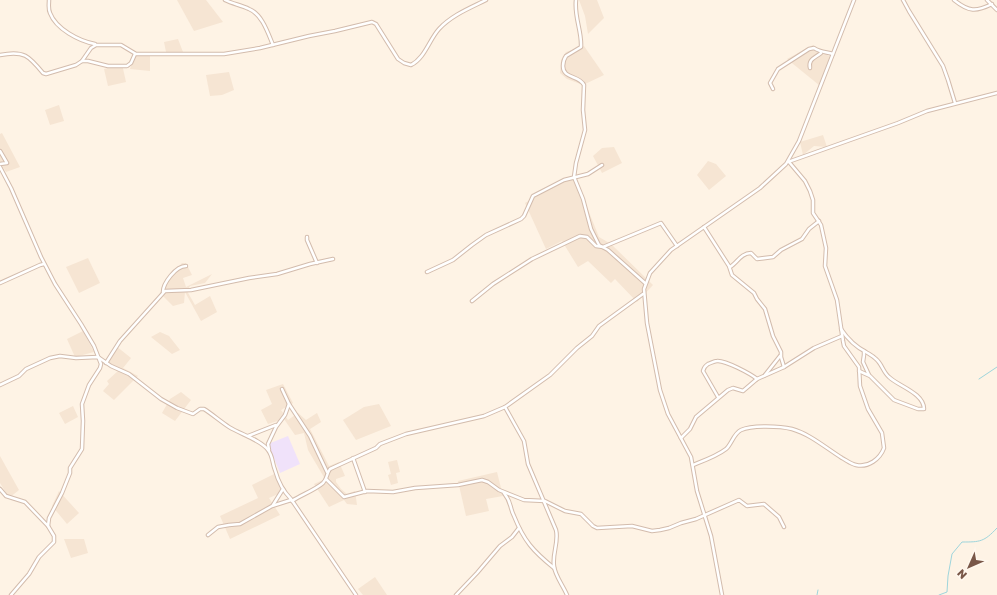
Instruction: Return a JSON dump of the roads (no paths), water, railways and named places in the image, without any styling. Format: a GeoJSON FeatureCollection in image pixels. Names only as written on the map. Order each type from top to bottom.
{"type":"FeatureCollection","features":[{"type":"Feature","properties":{"kind":"street"},"geometry":{"type":"LineString","coordinates":[[48,0],[49,11],[57,23],[75,37],[87,43],[121,45],[135,54],[224,54],[260,48],[372,22],[376,24],[397,57],[404,63],[411,65],[419,59],[440,27],[466,9],[486,0]]}},
{"type":"Feature","properties":{"kind":"street"},"geometry":{"type":"LineString","coordinates":[[225,0],[250,9],[255,13],[262,22],[273,44]]}},
{"type":"Feature","properties":{"kind":"street"},"geometry":{"type":"LineString","coordinates":[[576,0],[581,47],[566,56],[563,66],[567,75],[580,79],[584,85],[583,110],[585,130],[576,163],[574,177],[583,199],[591,229],[598,243],[645,283]]}},
{"type":"Feature","properties":{"kind":"street"},"geometry":{"type":"LineString","coordinates":[[722,595],[711,536],[697,491],[691,457],[668,414],[660,390],[649,333],[644,294],[645,283],[654,267],[677,246],[760,188],[787,163],[799,140],[854,0]]}},
{"type":"Feature","properties":{"kind":"street"},"geometry":{"type":"LineString","coordinates":[[904,0],[942,66],[955,103]]}},
{"type":"Feature","properties":{"kind":"street"},"geometry":{"type":"LineString","coordinates":[[954,0],[966,8],[975,11],[992,4]]}},
{"type":"Feature","properties":{"kind":"street"},"geometry":{"type":"LineString","coordinates":[[987,0],[997,10]]}},
{"type":"Feature","properties":{"kind":"street"},"geometry":{"type":"LineString","coordinates":[[0,55],[8,54],[28,56],[43,73],[46,74],[76,65],[82,61],[91,48],[96,44]]}},
{"type":"Feature","properties":{"kind":"street"},"geometry":{"type":"LineString","coordinates":[[774,89],[770,84],[778,69],[811,48],[821,52],[833,54]]}},
{"type":"Feature","properties":{"kind":"street"},"geometry":{"type":"LineString","coordinates":[[810,68],[811,60],[821,52]]}},
{"type":"Feature","properties":{"kind":"street"},"geometry":{"type":"LineString","coordinates":[[82,61],[108,66],[127,66],[131,63],[135,54]]}},
{"type":"Feature","properties":{"kind":"street"},"geometry":{"type":"LineString","coordinates":[[787,163],[876,131],[927,110],[997,93]]}},
{"type":"Feature","properties":{"kind":"street"},"geometry":{"type":"LineString","coordinates":[[0,151],[7,163],[0,166],[45,264],[55,284],[81,324],[101,364],[89,385],[82,404],[82,449],[70,468],[70,473],[62,493],[49,518],[48,526]]}},
{"type":"Feature","properties":{"kind":"street"},"geometry":{"type":"LineString","coordinates":[[692,465],[726,449],[741,430],[761,427],[791,429],[802,433],[854,464],[865,465],[871,463],[882,452],[885,445],[882,433],[868,409],[864,398],[856,363],[844,346],[837,300],[825,266],[826,248],[824,235],[819,221],[813,213],[813,200],[810,191],[805,181],[787,163]]}},
{"type":"Feature","properties":{"kind":"street"},"geometry":{"type":"LineString","coordinates":[[427,272],[453,260],[486,235],[521,219],[524,216],[533,196],[564,180],[588,174],[602,165]]}},
{"type":"Feature","properties":{"kind":"street"},"geometry":{"type":"LineString","coordinates":[[730,267],[747,253],[751,253],[757,259],[773,256],[802,239],[809,229],[819,221]]}},
{"type":"Feature","properties":{"kind":"street"},"geometry":{"type":"LineString","coordinates":[[472,301],[493,284],[532,259],[573,238],[584,236],[596,246],[603,247],[659,223],[663,225],[677,246]]}},
{"type":"Feature","properties":{"kind":"street"},"geometry":{"type":"LineString","coordinates":[[704,227],[730,267],[734,277],[754,293],[765,309],[773,336],[781,352],[784,367]]}},
{"type":"Feature","properties":{"kind":"street"},"geometry":{"type":"LineString","coordinates":[[307,237],[317,263]]}},
{"type":"Feature","properties":{"kind":"street"},"geometry":{"type":"LineString","coordinates":[[163,292],[173,290],[191,290],[277,274],[333,259]]}},
{"type":"Feature","properties":{"kind":"street"},"geometry":{"type":"LineString","coordinates":[[0,283],[45,264]]}},
{"type":"Feature","properties":{"kind":"street"},"geometry":{"type":"LineString","coordinates":[[106,362],[120,341],[163,292],[163,288],[175,271],[182,266],[186,266]]}},
{"type":"Feature","properties":{"kind":"street"},"geometry":{"type":"LineString","coordinates":[[208,535],[215,529],[223,526],[240,524],[272,506],[292,500],[319,486],[326,479],[328,472],[334,467],[376,448],[380,444],[406,434],[484,416],[505,408],[550,375],[577,348],[591,338],[599,326],[644,294]]}},
{"type":"Feature","properties":{"kind":"street"},"geometry":{"type":"LineString","coordinates":[[840,326],[847,336],[864,351],[877,359],[890,378],[916,395],[923,403],[924,409],[918,409],[894,400],[869,375],[863,362],[864,351]]}},
{"type":"Feature","properties":{"kind":"street"},"geometry":{"type":"LineString","coordinates":[[681,438],[690,429],[696,417],[718,397],[731,388],[743,391],[757,380],[784,367],[814,348],[842,336]]}},
{"type":"Feature","properties":{"kind":"street"},"geometry":{"type":"LineString","coordinates":[[0,385],[19,376],[26,369],[50,358],[60,356],[76,358],[98,357],[129,374],[161,399],[177,408],[193,414],[200,409],[204,409],[229,427],[246,437],[260,442],[269,451]]}},
{"type":"Feature","properties":{"kind":"street"},"geometry":{"type":"LineString","coordinates":[[764,376],[775,361],[781,356]]}},
{"type":"Feature","properties":{"kind":"street"},"geometry":{"type":"LineString","coordinates":[[718,397],[703,371],[705,366],[710,363],[717,360],[726,362],[757,380]]}},
{"type":"Feature","properties":{"kind":"street"},"geometry":{"type":"LineString","coordinates":[[859,371],[869,375]]}},
{"type":"Feature","properties":{"kind":"street"},"geometry":{"type":"LineString","coordinates":[[282,389],[328,472]]}},
{"type":"Feature","properties":{"kind":"street"},"geometry":{"type":"LineString","coordinates":[[289,404],[285,415],[277,425],[268,444],[273,460],[274,470],[283,489],[356,595]]}},
{"type":"Feature","properties":{"kind":"street"},"geometry":{"type":"LineString","coordinates":[[505,408],[524,441],[528,464],[557,534],[554,552],[555,568],[567,595]]}},
{"type":"Feature","properties":{"kind":"street"},"geometry":{"type":"LineString","coordinates":[[246,437],[277,425]]}},
{"type":"Feature","properties":{"kind":"street"},"geometry":{"type":"LineString","coordinates":[[353,458],[365,492]]}},
{"type":"Feature","properties":{"kind":"street"},"geometry":{"type":"LineString","coordinates":[[326,479],[344,497],[369,490],[393,492],[415,488],[458,485],[480,480],[486,481],[496,489],[524,500],[544,501],[565,511],[583,515],[593,526],[597,528],[632,526],[655,531],[705,516],[739,500],[747,506],[764,504],[779,518],[784,527]]}},
{"type":"Feature","properties":{"kind":"street"},"geometry":{"type":"LineString","coordinates":[[0,489],[6,496],[25,502],[48,526],[54,536],[54,542],[52,545],[39,557],[29,574],[11,595]]}},
{"type":"Feature","properties":{"kind":"street"},"geometry":{"type":"LineString","coordinates":[[272,506],[283,489]]}},
{"type":"Feature","properties":{"kind":"street"},"geometry":{"type":"LineString","coordinates":[[504,492],[510,502],[511,510],[519,528],[533,549],[555,568]]}},
{"type":"Feature","properties":{"kind":"street"},"geometry":{"type":"LineString","coordinates":[[456,595],[481,569],[500,546],[512,537],[519,528]]}},
{"type":"Feature","properties":{"kind":"waterway"},"geometry":{"type":"LineString","coordinates":[[979,379],[997,367]]}},
{"type":"Feature","properties":{"kind":"waterway"},"geometry":{"type":"LineString","coordinates":[[939,595],[947,592],[952,554],[962,542],[973,542],[985,539],[997,528]]}},
{"type":"Feature","properties":{"kind":"waterway"},"geometry":{"type":"LineString","coordinates":[[817,595],[818,590]]}}]}
